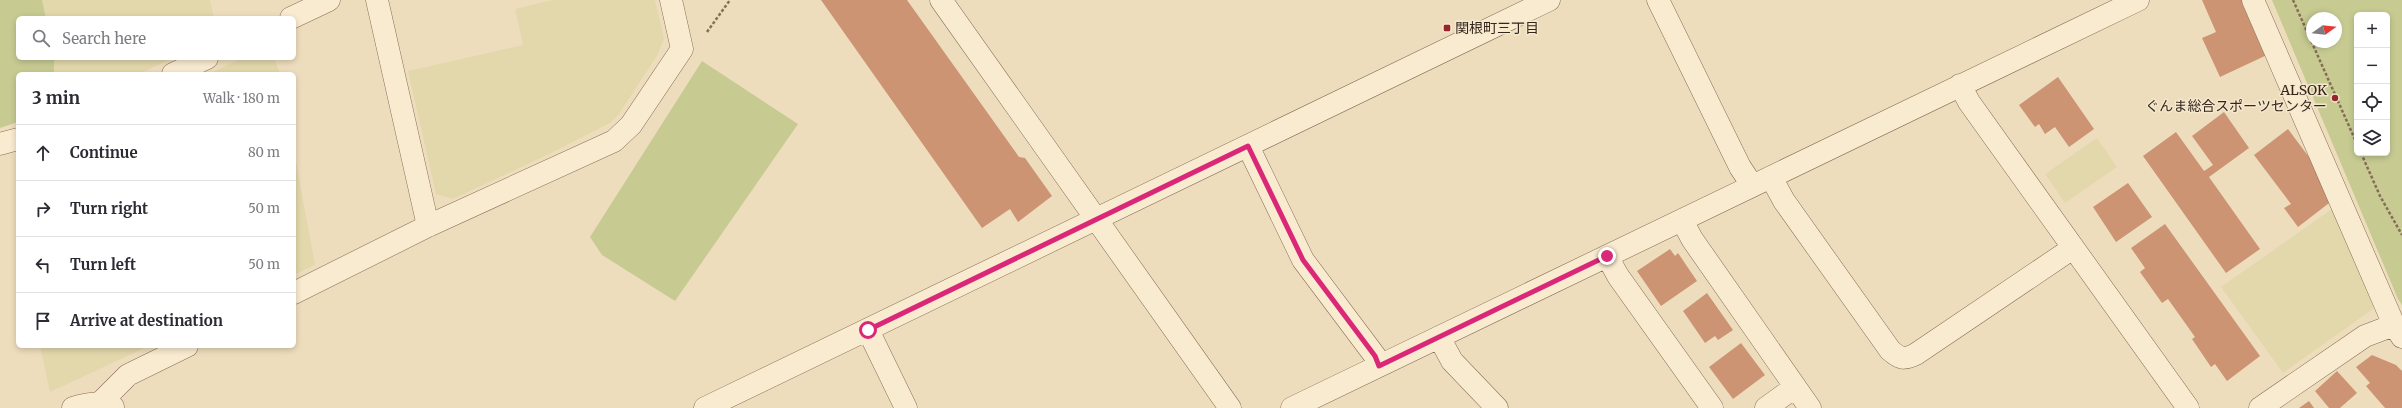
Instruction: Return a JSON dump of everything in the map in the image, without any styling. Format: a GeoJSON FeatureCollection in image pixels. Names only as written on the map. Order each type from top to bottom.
{"type":"FeatureCollection","features":[{"type":"Feature","properties":{"kind":"street"},"geometry":{"type":"LineString","coordinates":[[294,16],[329,0]]}},
{"type":"Feature","properties":{"kind":"street"},"geometry":{"type":"LineString","coordinates":[[377,0],[428,226]]}},
{"type":"Feature","properties":{"kind":"street"},"geometry":{"type":"LineString","coordinates":[[296,292],[428,226],[614,140],[631,125],[682,49],[671,0]]}},
{"type":"Feature","properties":{"kind":"street"},"geometry":{"type":"LineString","coordinates":[[941,0],[1230,408]]}},
{"type":"Feature","properties":{"kind":"street"},"geometry":{"type":"LineString","coordinates":[[705,408],[1550,0]]}},
{"type":"Feature","properties":{"kind":"street"},"geometry":{"type":"LineString","coordinates":[[1658,0],[1740,167],[1761,181],[1784,201],[1890,350],[1899,358],[1907,359],[1916,354],[2073,248]]}},
{"type":"Feature","properties":{"kind":"street"},"geometry":{"type":"LineString","coordinates":[[1292,408],[2138,0]]}},
{"type":"Feature","properties":{"kind":"street"},"geometry":{"type":"LineString","coordinates":[[2253,0],[2398,331],[2364,336],[2260,408]]}},
{"type":"Feature","properties":{"kind":"street"},"geometry":{"type":"LineString","coordinates":[[177,72],[203,60]]}},
{"type":"Feature","properties":{"kind":"street"},"geometry":{"type":"LineString","coordinates":[[1960,85],[1969,102],[2188,408]]}},
{"type":"Feature","properties":{"kind":"street"},"geometry":{"type":"LineString","coordinates":[[0,144],[16,140]]}},
{"type":"Feature","properties":{"kind":"street"},"geometry":{"type":"LineString","coordinates":[[1248,146],[1303,260],[1375,356],[1379,366]]}},
{"type":"Feature","properties":{"kind":"street"},"geometry":{"type":"LineString","coordinates":[[1682,220],[1692,239],[1810,408]]}},
{"type":"Feature","properties":{"kind":"street"},"geometry":{"type":"LineString","coordinates":[[1607,256],[1618,276],[1712,408]]}},
{"type":"Feature","properties":{"kind":"street"},"geometry":{"type":"LineString","coordinates":[[868,330],[906,408]]}},
{"type":"Feature","properties":{"kind":"street"},"geometry":{"type":"LineString","coordinates":[[1439,337],[1452,361],[1496,408]]}},
{"type":"Feature","properties":{"kind":"street"},"geometry":{"type":"LineString","coordinates":[[73,408],[88,403],[108,405],[128,375],[183,348]]}},
{"type":"Feature","properties":{"kind":"street"},"geometry":{"type":"LineString","coordinates":[[1766,408],[1795,387]]}},
{"type":"Feature","properties":{"kind":"path"},"geometry":{"type":"LineString","coordinates":[[2293,0],[2354,137]]}},
{"type":"Feature","properties":{"kind":"path"},"geometry":{"type":"LineString","coordinates":[[2362,156],[2380,196],[2402,234]]}},
{"type":"Feature","properties":{"kind":"shaded area"},"geometry":{"type":"Polygon","coordinates":[[[42,0],[210,0],[214,16],[46,16],[42,0]]]}},
{"type":"Feature","properties":{"kind":"shaded area"},"geometry":{"type":"Polygon","coordinates":[[[552,0],[655,0],[664,38],[658,54],[619,114],[610,123],[547,155],[453,199],[436,194],[408,71],[523,45],[515,9],[552,0]]]}},
{"type":"Feature","properties":{"kind":"shaded area"},"geometry":{"type":"Polygon","coordinates":[[[54,60],[169,60],[143,72],[54,72],[54,60]]]}},
{"type":"Feature","properties":{"kind":"shaded area"},"geometry":{"type":"Polygon","coordinates":[[[238,60],[275,60],[279,72],[213,72],[238,60]]]}},
{"type":"Feature","properties":{"kind":"shaded area"},"geometry":{"type":"Polygon","coordinates":[[[2097,138],[2117,167],[2065,203],[2045,174],[2097,138]]]}},
{"type":"Feature","properties":{"kind":"shaded area"},"geometry":{"type":"Polygon","coordinates":[[[296,162],[315,265],[296,274],[296,162]]]}},
{"type":"Feature","properties":{"kind":"shaded area"},"geometry":{"type":"Polygon","coordinates":[[[2339,204],[2374,297],[2373,309],[2283,373],[2221,287],[2339,204]]]}},
{"type":"Feature","properties":{"kind":"shaded area"},"geometry":{"type":"Polygon","coordinates":[[[40,348],[145,348],[50,392],[40,348]]]}},
{"type":"Feature","properties":{"kind":"green space"},"geometry":{"type":"Polygon","coordinates":[[[0,0],[42,0],[46,16],[16,16],[16,60],[54,60],[54,72],[16,72],[16,123],[0,128],[0,0]]]}},
{"type":"Feature","properties":{"kind":"green space","name":"ALSOK ぐんま総合スポーツセンター"},"geometry":{"type":"Polygon","coordinates":[[[2272,0],[2402,0],[2402,305],[2398,299],[2272,0]]]}},
{"type":"Feature","properties":{"kind":"green space"},"geometry":{"type":"Polygon","coordinates":[[[702,61],[798,124],[675,301],[602,255],[590,237],[702,61]]]}},
{"type":"Feature","properties":{"kind":"building"},"geometry":{"type":"Polygon","coordinates":[[[821,0],[907,0],[1019,157],[1025,158],[1052,196],[1018,222],[1010,209],[982,228],[821,0]]]}},
{"type":"Feature","properties":{"kind":"building"},"geometry":{"type":"Polygon","coordinates":[[[2202,0],[2243,0],[2269,54],[2220,77],[2202,38],[2216,32],[2202,0]]]}},
{"type":"Feature","properties":{"kind":"building"},"geometry":{"type":"Polygon","coordinates":[[[2058,77],[2094,129],[2069,147],[2055,127],[2045,134],[2039,124],[2035,127],[2019,105],[2058,77]]]}},
{"type":"Feature","properties":{"kind":"building"},"geometry":{"type":"Polygon","coordinates":[[[2224,112],[2249,148],[2209,177],[2260,249],[2226,273],[2143,156],[2176,132],[2204,171],[2213,165],[2192,136],[2224,112]]]}},
{"type":"Feature","properties":{"kind":"building"},"geometry":{"type":"Polygon","coordinates":[[[2288,129],[2329,184],[2333,200],[2298,227],[2284,208],[2291,204],[2254,155],[2288,129]]]}},
{"type":"Feature","properties":{"kind":"building"},"geometry":{"type":"Polygon","coordinates":[[[2128,183],[2152,217],[2116,242],[2093,207],[2128,183]]]}},
{"type":"Feature","properties":{"kind":"building"},"geometry":{"type":"Polygon","coordinates":[[[2165,224],[2260,356],[2227,381],[2215,364],[2211,367],[2192,339],[2195,337],[2168,299],[2162,303],[2140,272],[2145,268],[2131,248],[2165,224]]]}},
{"type":"Feature","properties":{"kind":"building"},"geometry":{"type":"Polygon","coordinates":[[[1670,249],[1675,256],[1678,253],[1697,281],[1661,306],[1637,271],[1670,249]]]}},
{"type":"Feature","properties":{"kind":"building"},"geometry":{"type":"Polygon","coordinates":[[[1707,293],[1733,330],[1718,340],[1715,336],[1705,343],[1683,311],[1707,293]]]}},
{"type":"Feature","properties":{"kind":"building"},"geometry":{"type":"Polygon","coordinates":[[[1741,343],[1765,375],[1733,399],[1709,367],[1741,343]]]}},
{"type":"Feature","properties":{"kind":"building"},"geometry":{"type":"Polygon","coordinates":[[[2372,355],[2396,365],[2402,371],[2402,408],[2385,408],[2366,386],[2370,383],[2356,367],[2372,355]]]}},
{"type":"Feature","properties":{"kind":"building"},"geometry":{"type":"Polygon","coordinates":[[[2337,371],[2357,393],[2340,408],[2329,408],[2315,391],[2337,371]]]}},
{"type":"Feature","properties":{"kind":"building"},"geometry":{"type":"Polygon","coordinates":[[[2309,401],[2314,408],[2299,408],[2309,401]]]}},
{"type":"Feature","properties":{"kind":"place","name":"関根町三丁目"},"geometry":{"type":"Point","coordinates":[1447,28]}},
{"type":"Feature","properties":{"kind":"place","name":"ALSOK ぐんま総合スポーツセンター"},"geometry":{"type":"Point","coordinates":[2335,98]}},
{"type":"Feature","properties":{"kind":"route"},"geometry":{"type":"LineString","coordinates":[[868,330],[1248,146],[1303,260],[1375,356],[1379,366],[1607,256]]}}]}
